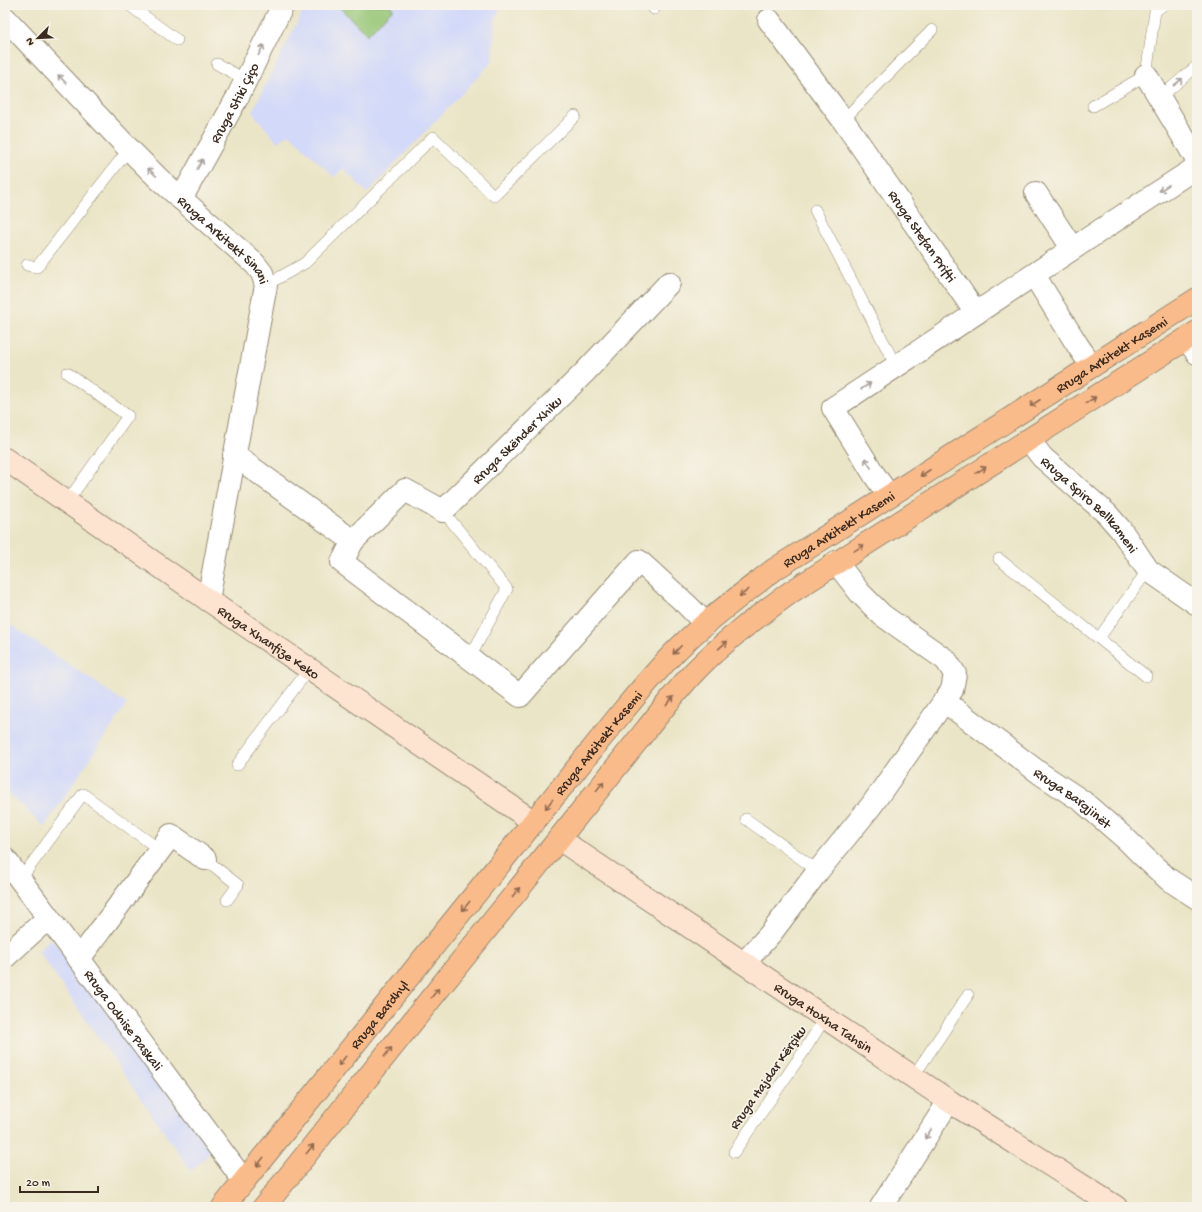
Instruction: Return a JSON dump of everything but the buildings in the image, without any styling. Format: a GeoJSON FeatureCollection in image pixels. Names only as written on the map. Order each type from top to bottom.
{"type":"FeatureCollection","features":[{"type":"Feature","properties":{"kind":"main road","name":"Rruga Arkitekt Kasemi"},"geometry":{"type":"LineString","coordinates":[[534,822],[646,683],[683,644],[737,598],[775,569],[1197,299]]}},
{"type":"Feature","properties":{"kind":"main road","name":"Rruga Arkitekt Kasemi"},"geometry":{"type":"LineString","coordinates":[[559,839],[694,672],[750,622],[836,562],[1029,440],[1194,341]]}},
{"type":"Feature","properties":{"kind":"main road","name":"Rruga Xhanfize Keko"},"geometry":{"type":"LineString","coordinates":[[5,459],[208,600],[534,822]]}},
{"type":"Feature","properties":{"kind":"main road","name":"Rruga Hoxha Tahsin"},"geometry":{"type":"LineString","coordinates":[[534,822],[949,1101],[1116,1207]]}},
{"type":"Feature","properties":{"kind":"main road","name":"Rruga Bardhyl"},"geometry":{"type":"LineString","coordinates":[[223,1207],[534,822]]}},
{"type":"Feature","properties":{"kind":"main road"},"geometry":{"type":"LineString","coordinates":[[269,1205],[559,839]]}},
{"type":"Feature","properties":{"kind":"street","name":"Rruga Stiki Çiço"},"geometry":{"type":"LineString","coordinates":[[181,199],[246,80],[283,5]]}},
{"type":"Feature","properties":{"kind":"street","name":"Rruga Arkitekt Sinani"},"geometry":{"type":"LineString","coordinates":[[5,18],[129,149],[181,199],[255,264],[262,273],[266,285],[208,600]]}},
{"type":"Feature","properties":{"kind":"street","name":"Rruga Stefan Prifti"},"geometry":{"type":"LineString","coordinates":[[769,20],[843,120],[976,313]]}},
{"type":"Feature","properties":{"kind":"street"},"geometry":{"type":"LineString","coordinates":[[1146,75],[1197,160]]}},
{"type":"Feature","properties":{"kind":"street"},"geometry":{"type":"LineString","coordinates":[[890,496],[875,476],[833,408],[1034,275],[1072,248],[1197,167]]}},
{"type":"Feature","properties":{"kind":"street"},"geometry":{"type":"LineString","coordinates":[[1036,193],[1072,248]]}},
{"type":"Feature","properties":{"kind":"street"},"geometry":{"type":"LineString","coordinates":[[1034,275],[1092,366]]}},
{"type":"Feature","properties":{"kind":"street","name":"Rruga Skënder Xhiku"},"geometry":{"type":"LineString","coordinates":[[443,511],[584,373],[669,283]]}},
{"type":"Feature","properties":{"kind":"street","name":"Rruga Spiro Bellkameni"},"geometry":{"type":"LineString","coordinates":[[1029,440],[1042,457],[1107,514],[1121,530],[1148,570],[1197,604]]}},
{"type":"Feature","properties":{"kind":"street"},"geometry":{"type":"LineString","coordinates":[[234,455],[353,541]]}},
{"type":"Feature","properties":{"kind":"street"},"geometry":{"type":"LineString","coordinates":[[443,511],[405,490],[353,541],[342,562],[520,696],[639,561],[706,624]]}},
{"type":"Feature","properties":{"kind":"street"},"geometry":{"type":"LineString","coordinates":[[744,963],[772,932],[818,871],[871,806],[952,690],[955,674],[946,660],[882,615],[860,593],[836,562]]}},
{"type":"Feature","properties":{"kind":"street","name":"Rruga Bargjinët"},"geometry":{"type":"LineString","coordinates":[[944,701],[1041,774],[1082,801],[1128,841],[1142,856],[1168,879],[1197,898]]}},
{"type":"Feature","properties":{"kind":"street"},"geometry":{"type":"LineString","coordinates":[[79,959],[171,835],[205,859]]}},
{"type":"Feature","properties":{"kind":"street","name":"Rruga Odhise Paskali"},"geometry":{"type":"LineString","coordinates":[[5,859],[244,1181]]}},
{"type":"Feature","properties":{"kind":"street"},"geometry":{"type":"LineString","coordinates":[[5,957],[48,918]]}},
{"type":"Feature","properties":{"kind":"street"},"geometry":{"type":"LineString","coordinates":[[881,1207],[949,1101]]}},
{"type":"Feature","properties":{"kind":"lane"},"geometry":{"type":"LineString","coordinates":[[129,5],[177,40]]}},
{"type":"Feature","properties":{"kind":"lane"},"geometry":{"type":"LineString","coordinates":[[1093,106],[1146,75],[1155,11],[1163,5]]}},
{"type":"Feature","properties":{"kind":"lane"},"geometry":{"type":"LineString","coordinates":[[843,120],[932,30]]}},
{"type":"Feature","properties":{"kind":"lane"},"geometry":{"type":"LineString","coordinates":[[217,64],[246,80]]}},
{"type":"Feature","properties":{"kind":"lane"},"geometry":{"type":"LineString","coordinates":[[1159,98],[1197,66]]}},
{"type":"Feature","properties":{"kind":"lane"},"geometry":{"type":"LineString","coordinates":[[266,285],[305,263],[433,137],[494,196],[575,116]]}},
{"type":"Feature","properties":{"kind":"lane"},"geometry":{"type":"LineString","coordinates":[[27,265],[37,267],[129,149]]}},
{"type":"Feature","properties":{"kind":"lane"},"geometry":{"type":"LineString","coordinates":[[815,210],[896,366]]}},
{"type":"Feature","properties":{"kind":"lane"},"geometry":{"type":"LineString","coordinates":[[67,373],[128,416],[67,502]]}},
{"type":"Feature","properties":{"kind":"lane"},"geometry":{"type":"LineString","coordinates":[[443,511],[507,589],[469,659]]}},
{"type":"Feature","properties":{"kind":"lane"},"geometry":{"type":"LineString","coordinates":[[999,559],[1146,676]]}},
{"type":"Feature","properties":{"kind":"lane"},"geometry":{"type":"LineString","coordinates":[[1099,638],[1148,570]]}},
{"type":"Feature","properties":{"kind":"lane"},"geometry":{"type":"LineString","coordinates":[[237,765],[309,669]]}},
{"type":"Feature","properties":{"kind":"lane"},"geometry":{"type":"LineString","coordinates":[[20,880],[83,794],[160,850]]}},
{"type":"Feature","properties":{"kind":"lane"},"geometry":{"type":"LineString","coordinates":[[746,819],[818,871]]}},
{"type":"Feature","properties":{"kind":"lane"},"geometry":{"type":"LineString","coordinates":[[205,859],[238,885],[226,900]]}},
{"type":"Feature","properties":{"kind":"lane"},"geometry":{"type":"LineString","coordinates":[[913,1077],[968,995]]}},
{"type":"Feature","properties":{"kind":"lane","name":"Rruga Hajdar Kërçiku"},"geometry":{"type":"LineString","coordinates":[[734,1152],[825,1018]]}},
{"type":"Feature","properties":{"kind":"shaded area"},"geometry":{"type":"Polygon","coordinates":[[[306,5],[501,5],[495,20],[492,62],[367,193],[343,168],[334,177],[289,134],[277,142],[252,112],[306,5]]]}},
{"type":"Feature","properties":{"kind":"shaded area"},"geometry":{"type":"Polygon","coordinates":[[[5,621],[127,704],[44,827],[5,790],[5,621]]]}},
{"type":"Feature","properties":{"kind":"shaded area"},"geometry":{"type":"Polygon","coordinates":[[[51,938],[211,1151],[191,1171],[38,951],[51,938]]]}},
{"type":"Feature","properties":{"kind":"green space"},"geometry":{"type":"Polygon","coordinates":[[[337,5],[390,5],[393,9],[367,35],[337,5]]]}}]}
